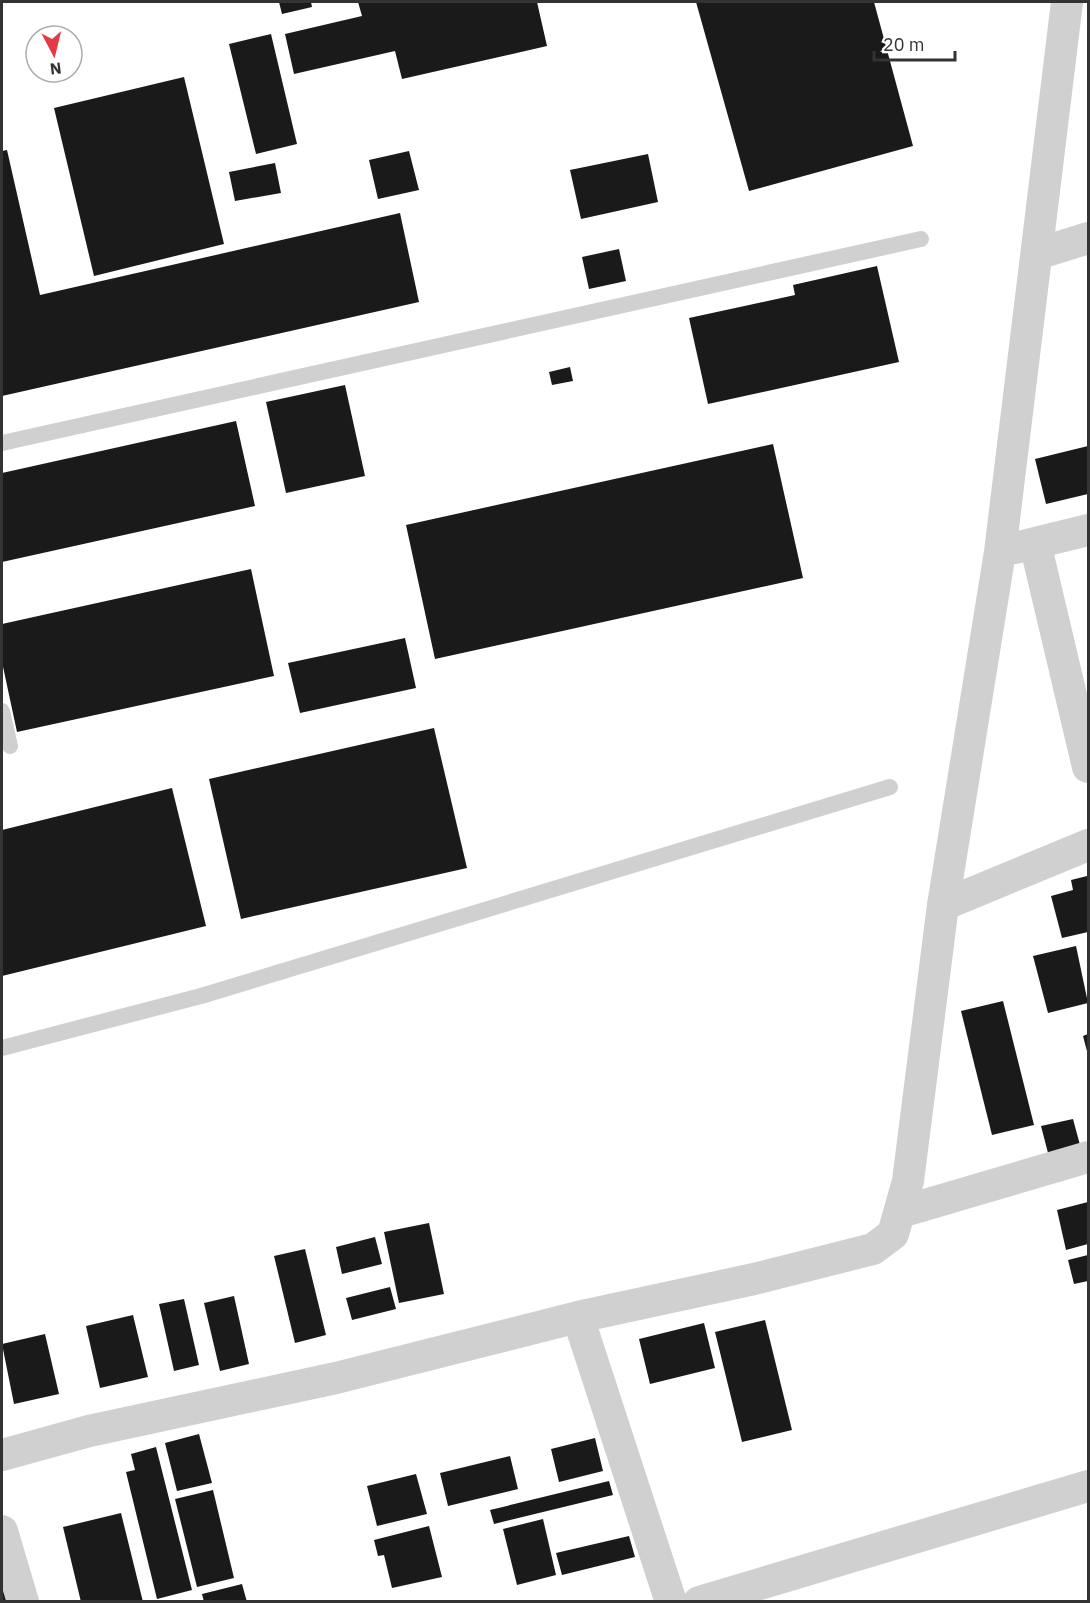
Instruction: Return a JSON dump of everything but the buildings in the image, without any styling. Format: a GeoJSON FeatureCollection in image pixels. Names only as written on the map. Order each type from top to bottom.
{"type":"FeatureCollection","features":[{"type":"Feature","properties":{"kind":"street"},"geometry":{"type":"LineString","coordinates":[[2,1455],[89,1431],[336,1378],[578,1317],[754,1279],[873,1249],[892,1234],[901,1212],[908,1181],[944,905],[1000,552],[1067,2]]}},
{"type":"Feature","properties":{"kind":"street"},"geometry":{"type":"LineString","coordinates":[[1037,254],[1089,238]]}},
{"type":"Feature","properties":{"kind":"street"},"geometry":{"type":"LineString","coordinates":[[1000,552],[1089,530]]}},
{"type":"Feature","properties":{"kind":"street"},"geometry":{"type":"LineString","coordinates":[[1035,543],[1089,768]]}},
{"type":"Feature","properties":{"kind":"street"},"geometry":{"type":"LineString","coordinates":[[944,905],[1089,845]]}},
{"type":"Feature","properties":{"kind":"street"},"geometry":{"type":"LineString","coordinates":[[901,1212],[1089,1157]]}},
{"type":"Feature","properties":{"kind":"street"},"geometry":{"type":"LineString","coordinates":[[578,1317],[671,1602]]}},
{"type":"Feature","properties":{"kind":"street"},"geometry":{"type":"LineString","coordinates":[[699,1602],[1089,1486]]}},
{"type":"Feature","properties":{"kind":"street"},"geometry":{"type":"LineString","coordinates":[[2,1531],[23,1602]]}},
{"type":"Feature","properties":{"kind":"lane"},"geometry":{"type":"LineString","coordinates":[[2,443],[921,239]]}},
{"type":"Feature","properties":{"kind":"lane"},"geometry":{"type":"LineString","coordinates":[[2,711],[10,746]]}},
{"type":"Feature","properties":{"kind":"lane"},"geometry":{"type":"LineString","coordinates":[[2,1048],[201,996],[890,788]]}}]}
